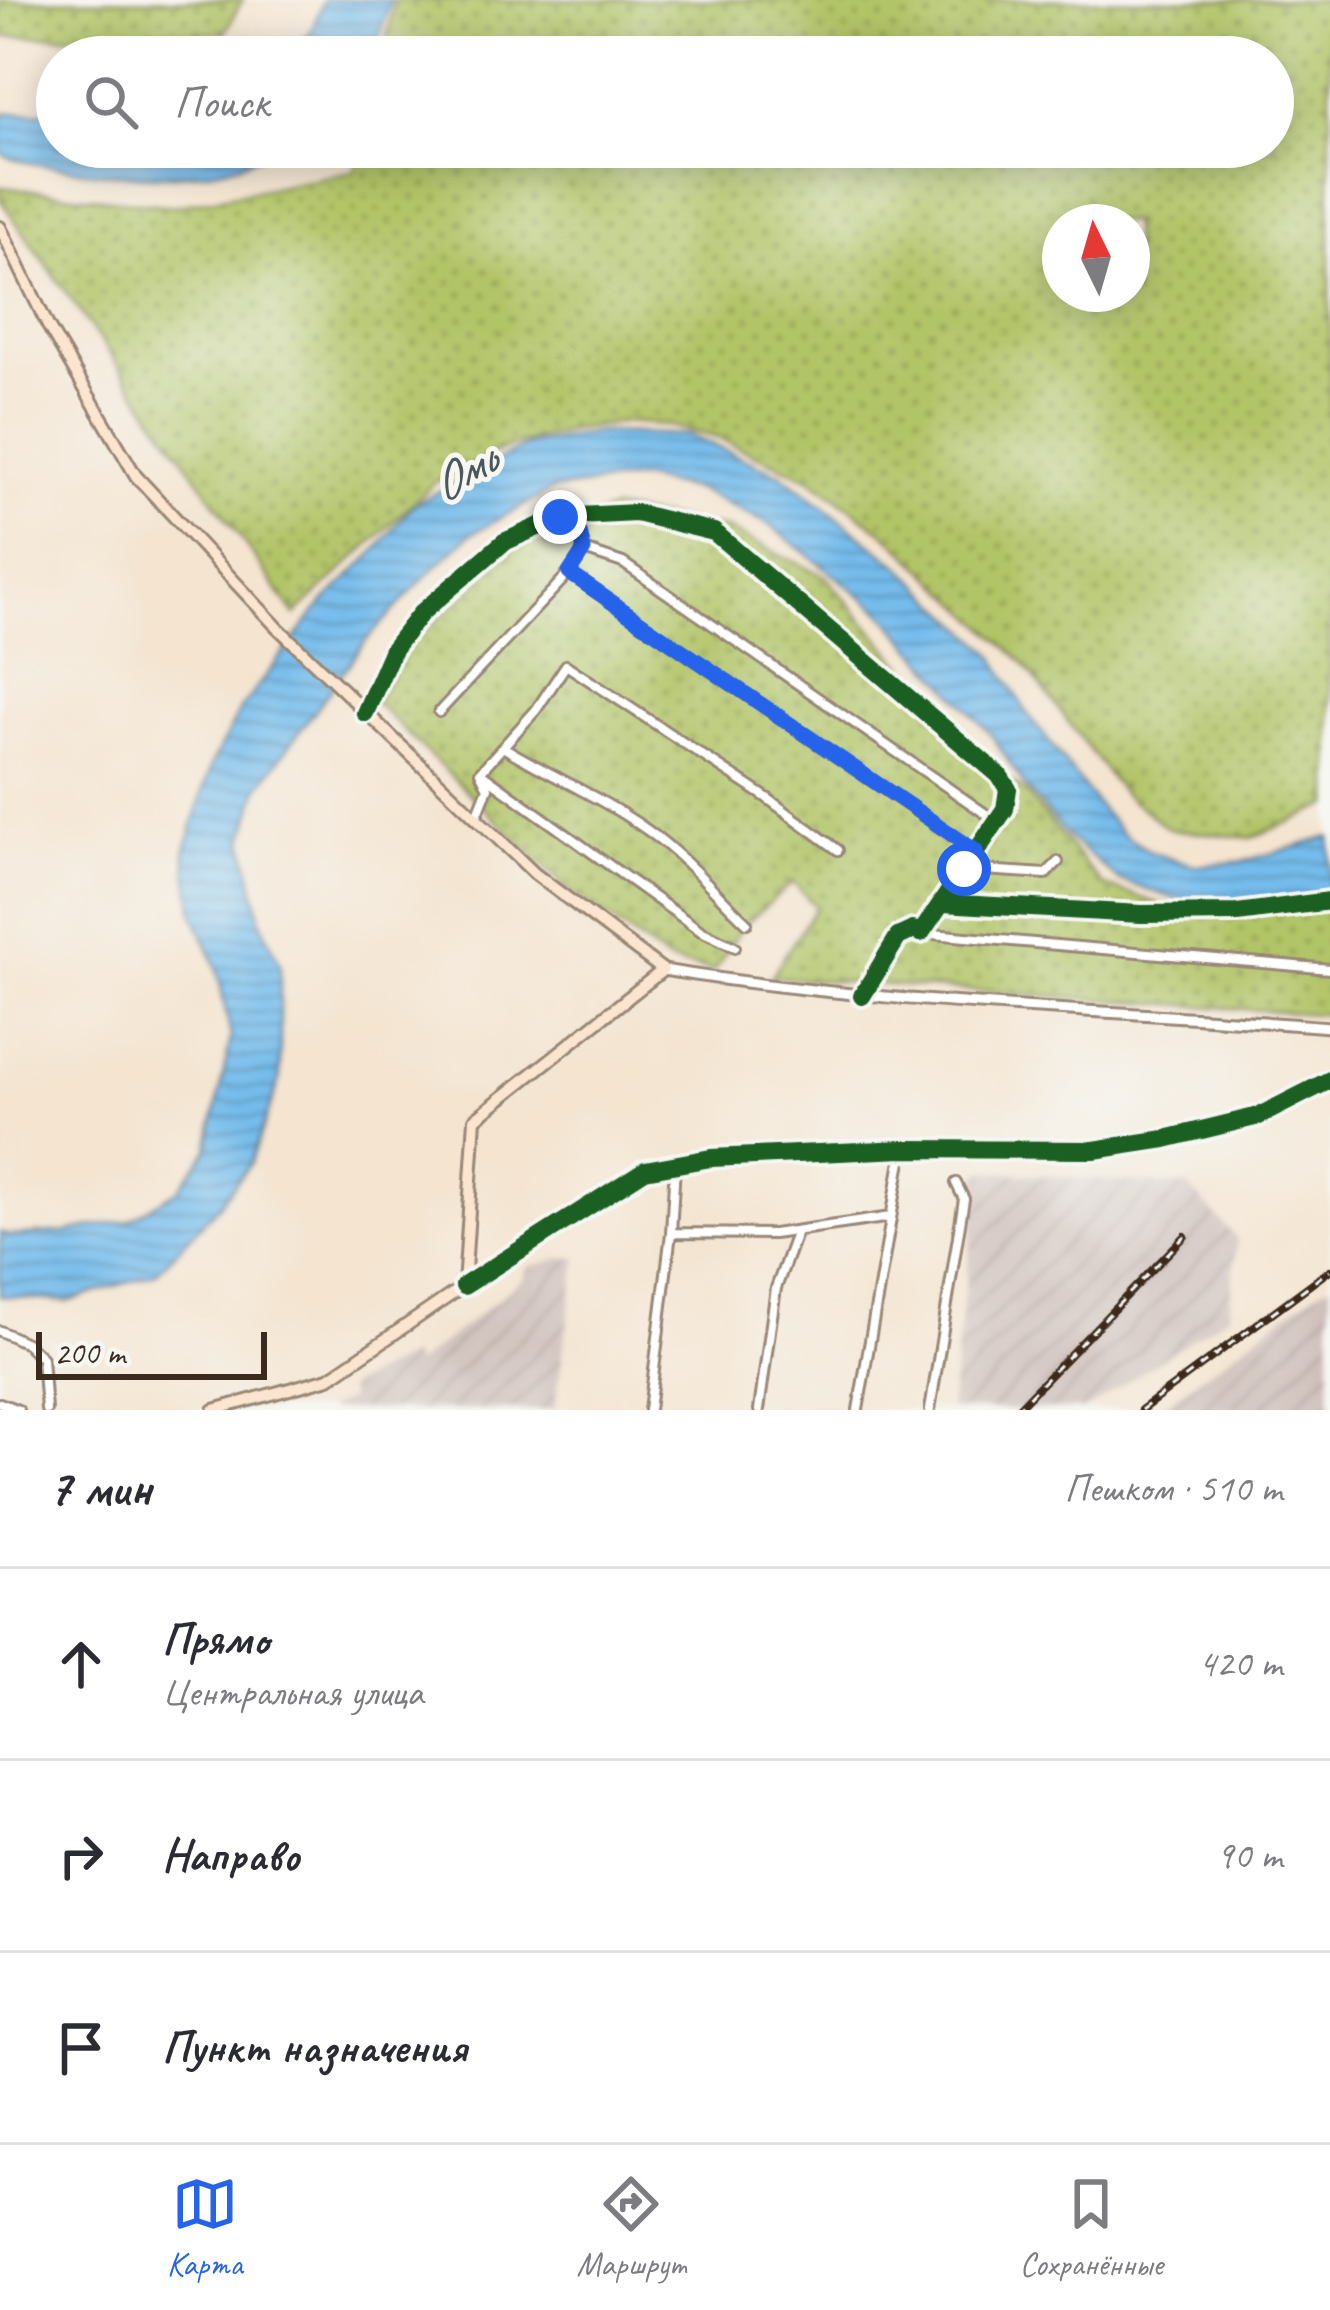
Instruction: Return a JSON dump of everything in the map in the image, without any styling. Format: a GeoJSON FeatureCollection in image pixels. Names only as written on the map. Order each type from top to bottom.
{"type":"FeatureCollection","features":[{"type":"Feature","properties":{"kind":"main road"},"geometry":{"type":"LineString","coordinates":[[0,227],[48,326],[136,476],[277,627],[535,874],[663,970],[475,1118],[464,1286],[328,1378],[214,1410]]}},
{"type":"Feature","properties":{"kind":"street"},"geometry":{"type":"LineString","coordinates":[[363,711],[394,649],[421,614],[504,542],[560,517],[636,513],[714,532],[999,775],[1008,790],[1005,808],[921,933]]}},
{"type":"Feature","properties":{"kind":"street"},"geometry":{"type":"LineString","coordinates":[[439,712],[569,573],[584,550],[580,533],[560,517]]}},
{"type":"Feature","properties":{"kind":"street"},"geometry":{"type":"LineString","coordinates":[[584,550],[623,563],[997,821]]}},
{"type":"Feature","properties":{"kind":"street"},"geometry":{"type":"LineString","coordinates":[[569,573],[976,851]]}},
{"type":"Feature","properties":{"kind":"street"},"geometry":{"type":"LineString","coordinates":[[480,772],[536,710],[566,665],[838,850]]}},
{"type":"Feature","properties":{"kind":"street"},"geometry":{"type":"LineString","coordinates":[[502,747],[586,791],[662,841],[747,922]]}},
{"type":"Feature","properties":{"kind":"street"},"geometry":{"type":"LineString","coordinates":[[476,818],[488,788],[480,772]]}},
{"type":"Feature","properties":{"kind":"street"},"geometry":{"type":"LineString","coordinates":[[480,772],[701,931],[735,947]]}},
{"type":"Feature","properties":{"kind":"street"},"geometry":{"type":"LineString","coordinates":[[964,869],[1046,874],[1058,862]]}},
{"type":"Feature","properties":{"kind":"street"},"geometry":{"type":"LineString","coordinates":[[942,903],[1141,914],[1237,913],[1330,901]]}},
{"type":"Feature","properties":{"kind":"street"},"geometry":{"type":"LineString","coordinates":[[862,996],[898,937],[913,930],[1330,969]]}},
{"type":"Feature","properties":{"kind":"street"},"geometry":{"type":"LineString","coordinates":[[663,970],[862,996],[1330,1027]]}},
{"type":"Feature","properties":{"kind":"street"},"geometry":{"type":"LineString","coordinates":[[464,1286],[645,1170],[675,1163],[903,1149],[1094,1150],[1166,1139],[1259,1116],[1330,1080]]}},
{"type":"Feature","properties":{"kind":"street"},"geometry":{"type":"LineString","coordinates":[[857,1410],[903,1149]]}},
{"type":"Feature","properties":{"kind":"street"},"geometry":{"type":"LineString","coordinates":[[650,1410],[675,1163]]}},
{"type":"Feature","properties":{"kind":"street"},"geometry":{"type":"LineString","coordinates":[[930,1410],[964,1199],[956,1183]]}},
{"type":"Feature","properties":{"kind":"street"},"geometry":{"type":"LineString","coordinates":[[671,1232],[797,1231],[891,1217]]}},
{"type":"Feature","properties":{"kind":"street"},"geometry":{"type":"LineString","coordinates":[[759,1410],[776,1288],[797,1231]]}},
{"type":"Feature","properties":{"kind":"street"},"geometry":{"type":"LineString","coordinates":[[0,1331],[26,1343],[42,1358],[46,1410]]}},
{"type":"Feature","properties":{"kind":"street"},"geometry":{"type":"LineString","coordinates":[[0,1403],[18,1410]]}},
{"type":"Feature","properties":{"kind":"shaded area"},"geometry":{"type":"Polygon","coordinates":[[[980,1171],[1188,1186],[1237,1239],[1229,1314],[1085,1410],[949,1410],[980,1171]]]}},
{"type":"Feature","properties":{"kind":"shaded area"},"geometry":{"type":"Polygon","coordinates":[[[578,1258],[554,1410],[326,1410],[349,1399],[348,1388],[410,1356],[415,1365],[524,1278],[527,1268],[578,1258]]]}},
{"type":"Feature","properties":{"kind":"shaded area"},"geometry":{"type":"Polygon","coordinates":[[[1330,1284],[1330,1410],[1157,1410],[1310,1296],[1330,1284]]]}},
{"type":"Feature","properties":{"kind":"green space"},"geometry":{"type":"Polygon","coordinates":[[[0,0],[242,0],[225,33],[0,37],[0,0]]]}},
{"type":"Feature","properties":{"kind":"green space"},"geometry":{"type":"Polygon","coordinates":[[[395,0],[1330,0],[1330,805],[1251,838],[1169,829],[1122,793],[1023,662],[885,533],[811,479],[715,437],[665,425],[625,422],[571,430],[505,448],[434,483],[295,615],[0,199],[0,187],[174,206],[356,168],[1294,168],[1294,36],[387,36],[395,0]]]}},
{"type":"Feature","properties":{"kind":"green space"},"geometry":{"type":"Polygon","coordinates":[[[613,509],[724,528],[825,576],[999,775],[1025,792],[1102,885],[1175,909],[1330,905],[1330,1015],[771,977],[816,907],[793,882],[742,927],[714,971],[670,962],[568,890],[374,701],[410,646],[517,546],[613,509]]]}},
{"type":"Feature","properties":{"kind":"water"},"geometry":{"type":"Polygon","coordinates":[[[323,0],[391,0],[379,36],[307,36],[323,0]]]}},
{"type":"Feature","properties":{"kind":"water"},"geometry":{"type":"Polygon","coordinates":[[[36,112],[36,163],[0,152],[0,117],[36,112]]]}},
{"type":"Feature","properties":{"kind":"water"},"geometry":{"type":"Polygon","coordinates":[[[68,168],[224,168],[168,176],[68,168]]]}},
{"type":"Feature","properties":{"kind":"water","name":"Омь"},"geometry":{"type":"Polygon","coordinates":[[[597,432],[688,435],[781,474],[898,564],[992,653],[1027,713],[1124,835],[1152,853],[1197,866],[1245,861],[1330,837],[1330,893],[1279,902],[1176,899],[1118,880],[1067,836],[1024,785],[992,736],[881,611],[770,525],[698,490],[639,478],[553,490],[471,534],[424,578],[365,642],[259,787],[244,840],[261,921],[280,964],[280,1079],[250,1164],[156,1273],[67,1302],[0,1296],[0,1232],[9,1236],[66,1232],[128,1221],[178,1190],[208,1149],[231,1037],[217,968],[194,914],[185,852],[211,765],[241,708],[321,605],[375,552],[413,505],[527,445],[597,432]]]}},
{"type":"Feature","properties":{"kind":"railway"},"geometry":{"type":"LineString","coordinates":[[1016,1410],[1185,1236]]}},
{"type":"Feature","properties":{"kind":"railway"},"geometry":{"type":"LineString","coordinates":[[1141,1410],[1330,1270]]}},
{"type":"Feature","properties":{"kind":"cycle path"},"geometry":{"type":"LineString","coordinates":[[365,713],[393,649],[421,613],[504,542],[560,517],[636,513],[714,532],[999,775],[1008,789],[1005,809],[921,933],[913,930],[898,937],[862,996]]}},
{"type":"Feature","properties":{"kind":"cycle path"},"geometry":{"type":"LineString","coordinates":[[942,903],[1141,914],[1237,913],[1330,901]]}},
{"type":"Feature","properties":{"kind":"cycle path"},"geometry":{"type":"LineString","coordinates":[[464,1286],[645,1170],[711,1158],[903,1149],[1094,1150],[1259,1116],[1330,1080]]}},
{"type":"Feature","properties":{"kind":"route"},"geometry":{"type":"LineString","coordinates":[[560,517],[580,533],[584,550],[569,573],[976,851],[964,869]]}}]}
